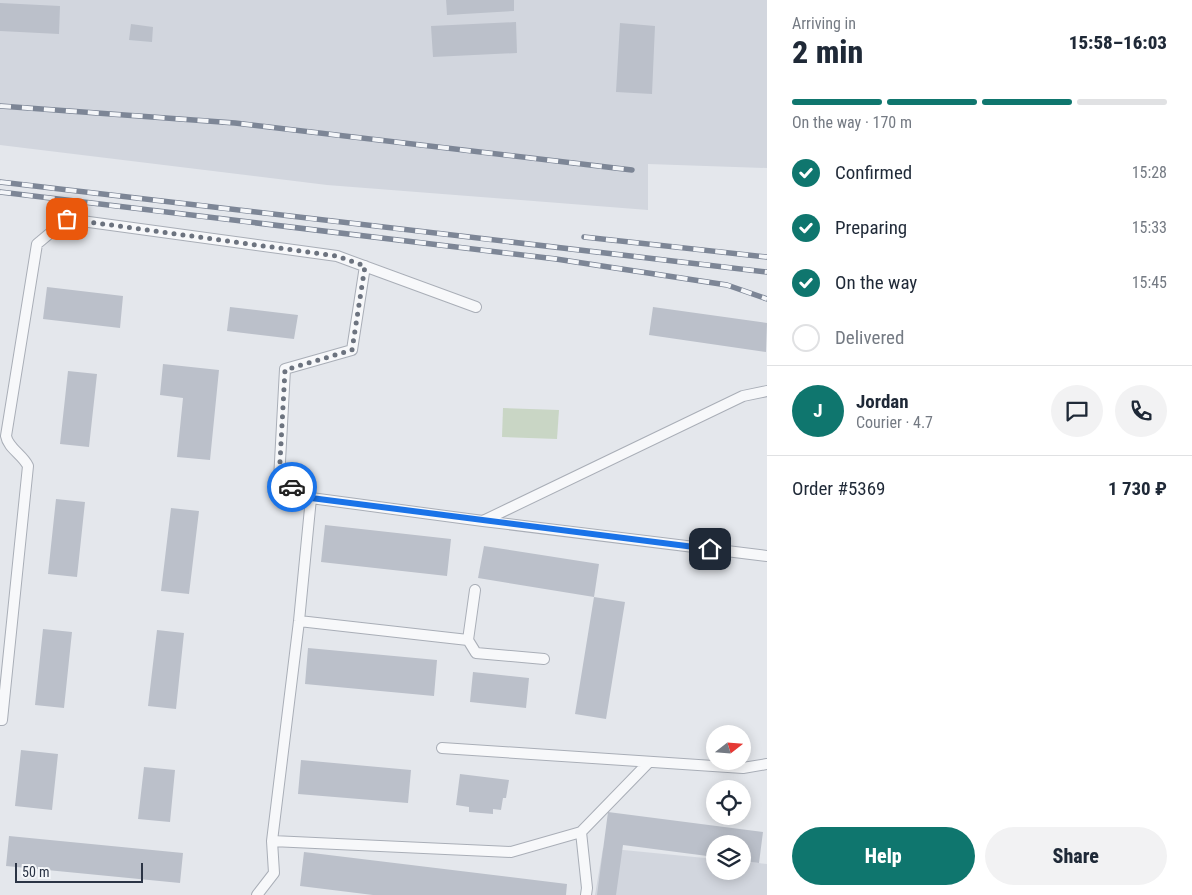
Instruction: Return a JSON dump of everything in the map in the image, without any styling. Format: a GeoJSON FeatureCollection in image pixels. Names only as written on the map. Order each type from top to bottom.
{"type":"FeatureCollection","features":[{"type":"Feature","properties":{"kind":"lane"},"geometry":{"type":"LineString","coordinates":[[0,720],[2,720],[28,466],[25,460],[7,442],[4,410],[37,244],[67,219],[337,256],[476,308]]}},
{"type":"Feature","properties":{"kind":"lane"},"geometry":{"type":"LineString","coordinates":[[365,266],[352,350],[285,370],[279,480],[311,498],[483,522],[767,556]]}},
{"type":"Feature","properties":{"kind":"lane"},"geometry":{"type":"LineString","coordinates":[[483,522],[742,396],[767,391]]}},
{"type":"Feature","properties":{"kind":"lane"},"geometry":{"type":"LineString","coordinates":[[257,895],[274,873],[272,841],[299,621],[311,498]]}},
{"type":"Feature","properties":{"kind":"lane"},"geometry":{"type":"LineString","coordinates":[[475,590],[468,640],[476,653],[544,659]]}},
{"type":"Feature","properties":{"kind":"lane"},"geometry":{"type":"LineString","coordinates":[[299,621],[468,640]]}},
{"type":"Feature","properties":{"kind":"lane"},"geometry":{"type":"LineString","coordinates":[[442,748],[743,768],[767,764]]}},
{"type":"Feature","properties":{"kind":"lane"},"geometry":{"type":"LineString","coordinates":[[272,841],[511,852],[581,832],[649,762]]}},
{"type":"Feature","properties":{"kind":"lane"},"geometry":{"type":"LineString","coordinates":[[581,832],[587,888],[586,895]]}},
{"type":"Feature","properties":{"kind":"shaded area"},"geometry":{"type":"Polygon","coordinates":[[[0,0],[767,0],[767,168],[648,164],[648,210],[327,185],[0,145],[0,0]]]}},
{"type":"Feature","properties":{"kind":"shaded area"},"geometry":{"type":"Polygon","coordinates":[[[603,848],[706,858],[706,880],[751,880],[751,862],[767,864],[767,895],[595,895],[603,848]]]}},
{"type":"Feature","properties":{"kind":"green space"},"geometry":{"type":"Polygon","coordinates":[[[503,408],[559,410],[557,439],[502,437],[503,408]]]}},
{"type":"Feature","properties":{"kind":"building"},"geometry":{"type":"Polygon","coordinates":[[[446,0],[514,0],[514,11],[447,15],[446,0]]]}},
{"type":"Feature","properties":{"kind":"building"},"geometry":{"type":"Polygon","coordinates":[[[0,3],[60,6],[59,34],[0,31],[0,3]]]}},
{"type":"Feature","properties":{"kind":"building"},"geometry":{"type":"Polygon","coordinates":[[[516,22],[517,53],[433,57],[431,26],[516,22]]]}},
{"type":"Feature","properties":{"kind":"building"},"geometry":{"type":"Polygon","coordinates":[[[620,23],[655,26],[652,94],[616,92],[620,23]]]}},
{"type":"Feature","properties":{"kind":"building"},"geometry":{"type":"Polygon","coordinates":[[[131,24],[153,27],[152,42],[129,40],[131,24]]]}},
{"type":"Feature","properties":{"kind":"building"},"geometry":{"type":"Polygon","coordinates":[[[47,287],[123,296],[120,328],[43,319],[47,287]]]}},
{"type":"Feature","properties":{"kind":"building"},"geometry":{"type":"Polygon","coordinates":[[[230,307],[298,315],[294,339],[227,331],[230,307]]]}},
{"type":"Feature","properties":{"kind":"building"},"geometry":{"type":"Polygon","coordinates":[[[653,307],[767,323],[766,352],[649,335],[653,307]]]}},
{"type":"Feature","properties":{"kind":"building"},"geometry":{"type":"Polygon","coordinates":[[[163,364],[219,370],[210,460],[177,457],[183,398],[160,395],[163,364]]]}},
{"type":"Feature","properties":{"kind":"building"},"geometry":{"type":"Polygon","coordinates":[[[68,371],[97,374],[89,447],[60,444],[68,371]]]}},
{"type":"Feature","properties":{"kind":"building"},"geometry":{"type":"Polygon","coordinates":[[[56,499],[85,502],[77,577],[48,574],[56,499]]]}},
{"type":"Feature","properties":{"kind":"building"},"geometry":{"type":"Polygon","coordinates":[[[171,508],[199,511],[189,594],[161,591],[171,508]]]}},
{"type":"Feature","properties":{"kind":"building"},"geometry":{"type":"Polygon","coordinates":[[[325,525],[451,539],[447,576],[321,562],[325,525]]]}},
{"type":"Feature","properties":{"kind":"building"},"geometry":{"type":"Polygon","coordinates":[[[484,546],[599,564],[594,597],[478,578],[484,546]]]}},
{"type":"Feature","properties":{"kind":"building"},"geometry":{"type":"Polygon","coordinates":[[[594,597],[625,602],[606,719],[575,714],[594,597]]]}},
{"type":"Feature","properties":{"kind":"building"},"geometry":{"type":"Polygon","coordinates":[[[43,629],[72,632],[64,708],[35,705],[43,629]]]}},
{"type":"Feature","properties":{"kind":"building"},"geometry":{"type":"Polygon","coordinates":[[[157,630],[184,633],[176,709],[148,706],[157,630]]]}},
{"type":"Feature","properties":{"kind":"building"},"geometry":{"type":"Polygon","coordinates":[[[308,648],[437,660],[434,696],[305,684],[308,648]]]}},
{"type":"Feature","properties":{"kind":"building"},"geometry":{"type":"Polygon","coordinates":[[[473,672],[529,678],[526,708],[470,702],[473,672]]]}},
{"type":"Feature","properties":{"kind":"building"},"geometry":{"type":"Polygon","coordinates":[[[21,750],[58,754],[52,810],[15,806],[21,750]]]}},
{"type":"Feature","properties":{"kind":"building"},"geometry":{"type":"Polygon","coordinates":[[[301,760],[411,770],[408,803],[298,794],[301,760]]]}},
{"type":"Feature","properties":{"kind":"building"},"geometry":{"type":"Polygon","coordinates":[[[144,767],[175,770],[170,822],[138,819],[144,767]]]}},
{"type":"Feature","properties":{"kind":"building"},"geometry":{"type":"Polygon","coordinates":[[[460,774],[509,780],[506,798],[503,798],[501,810],[493,809],[493,814],[469,812],[469,807],[456,805],[460,774]]]}},
{"type":"Feature","properties":{"kind":"building"},"geometry":{"type":"Polygon","coordinates":[[[608,812],[763,832],[759,863],[751,862],[751,835],[706,835],[706,856],[623,845],[616,895],[597,895],[608,812]]]}},
{"type":"Feature","properties":{"kind":"building"},"geometry":{"type":"Polygon","coordinates":[[[9,836],[183,853],[180,883],[6,866],[9,836]]]}},
{"type":"Feature","properties":{"kind":"building"},"geometry":{"type":"Polygon","coordinates":[[[304,852],[567,884],[566,895],[373,895],[300,886],[304,852]]]}},
{"type":"Feature","properties":{"kind":"railway"},"geometry":{"type":"LineString","coordinates":[[0,106],[235,123],[632,170]]}},
{"type":"Feature","properties":{"kind":"railway"},"geometry":{"type":"LineString","coordinates":[[0,182],[767,272]]}},
{"type":"Feature","properties":{"kind":"railway"},"geometry":{"type":"LineString","coordinates":[[0,192],[556,259],[727,285],[767,299]]}},
{"type":"Feature","properties":{"kind":"railway"},"geometry":{"type":"LineString","coordinates":[[584,237],[767,257]]}},
{"type":"Feature","properties":{"kind":"way so far"},"geometry":{"type":"LineString","coordinates":[[67,219],[337,256],[365,266],[352,350],[285,370],[279,480],[292,487]]}},
{"type":"Feature","properties":{"kind":"route"},"geometry":{"type":"LineString","coordinates":[[292,487],[311,498],[483,522],[710,549]]}}]}
